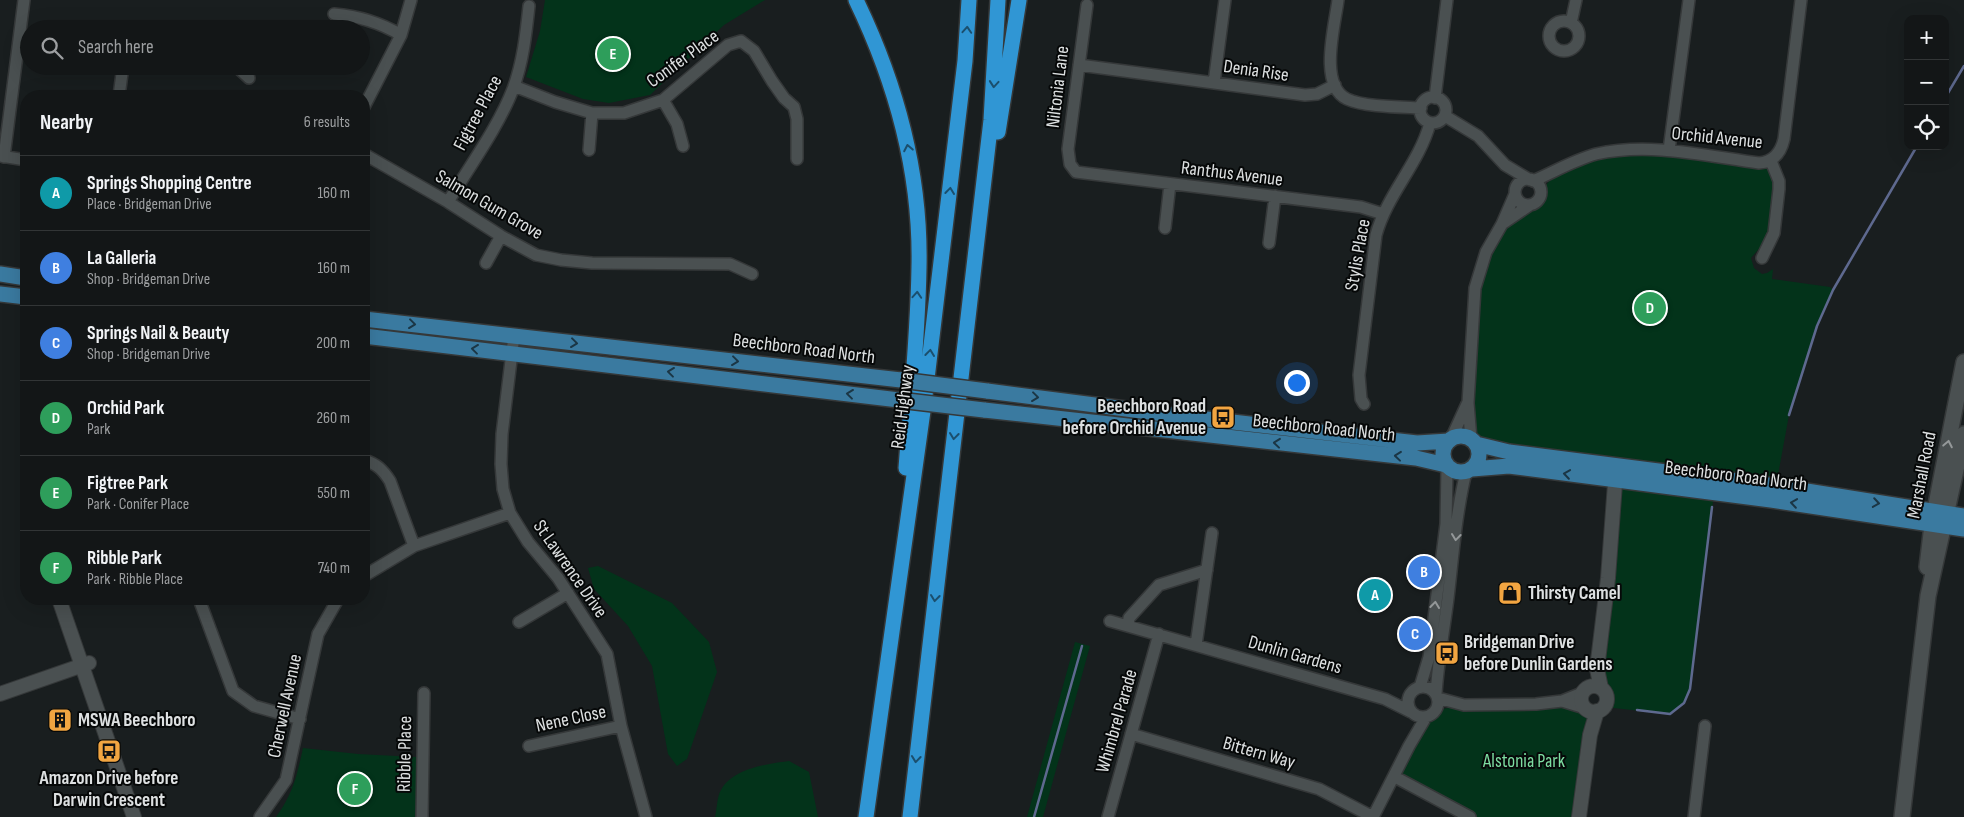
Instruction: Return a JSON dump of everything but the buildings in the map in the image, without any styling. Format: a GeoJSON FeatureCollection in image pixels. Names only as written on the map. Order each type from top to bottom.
{"type":"FeatureCollection","features":[{"type":"Feature","properties":{"kind":"highway"},"geometry":{"type":"LineString","coordinates":[[856,0],[875,40],[895,98],[908,148],[917,210],[920,266],[905,492],[885,682],[871,779]]}},
{"type":"Feature","properties":{"kind":"highway","name":"Reid Highway"},"geometry":{"type":"LineString","coordinates":[[866,817],[924,404],[965,61],[969,0]]}},
{"type":"Feature","properties":{"kind":"highway"},"geometry":{"type":"LineString","coordinates":[[910,817],[991,120],[998,0]]}},
{"type":"Feature","properties":{"kind":"highway"},"geometry":{"type":"LineString","coordinates":[[968,308],[1019,0]]}},
{"type":"Feature","properties":{"kind":"main road"},"geometry":{"type":"LineString","coordinates":[[0,274],[20,277]]}},
{"type":"Feature","properties":{"kind":"main road"},"geometry":{"type":"LineString","coordinates":[[0,294],[20,296]]}},
{"type":"Feature","properties":{"kind":"main road","name":"Beechboro Road North"},"geometry":{"type":"LineString","coordinates":[[370,320],[901,380],[1180,416],[1417,443],[1450,440]]}},
{"type":"Feature","properties":{"kind":"main road","name":"Beechboro Road North"},"geometry":{"type":"LineString","coordinates":[[370,337],[984,410],[1407,457],[1447,466]]}},
{"type":"Feature","properties":{"kind":"main road","name":"Marshall Road"},"geometry":{"type":"LineString","coordinates":[[1939,519],[1964,362]]}},
{"type":"Feature","properties":{"kind":"main road","name":"Marshall Road"},"geometry":{"type":"LineString","coordinates":[[1902,817],[1928,596],[1927,570],[1939,519],[1964,434]]}},
{"type":"Feature","properties":{"kind":"main road"},"geometry":{"type":"LineString","coordinates":[[1461,436],[1473,442],[1478,449],[1478,460],[1469,470],[1456,472],[1447,466],[1443,455],[1445,445],[1450,440],[1461,436]]}},
{"type":"Feature","properties":{"kind":"main road","name":"Beechboro Road North"},"geometry":{"type":"LineString","coordinates":[[1473,442],[1509,452],[1616,464],[1776,486],[1939,519],[1964,529]]}},
{"type":"Feature","properties":{"kind":"main road","name":"Beechboro Road North"},"geometry":{"type":"LineString","coordinates":[[1469,470],[1509,466],[1616,481],[1939,519],[1964,516]]}},
{"type":"Feature","properties":{"kind":"street"},"geometry":{"type":"LineString","coordinates":[[21,20],[24,0]]}},
{"type":"Feature","properties":{"kind":"street"},"geometry":{"type":"LineString","coordinates":[[370,95],[401,35],[411,0]]}},
{"type":"Feature","properties":{"kind":"street"},"geometry":{"type":"LineString","coordinates":[[1214,83],[1226,0]]}},
{"type":"Feature","properties":{"kind":"street"},"geometry":{"type":"LineString","coordinates":[[1338,0],[1330,66],[1335,86],[1344,98],[1354,102],[1421,108]]}},
{"type":"Feature","properties":{"kind":"street"},"geometry":{"type":"LineString","coordinates":[[1435,98],[1447,0]]}},
{"type":"Feature","properties":{"kind":"street"},"geometry":{"type":"LineString","coordinates":[[1571,23],[1576,0]]}},
{"type":"Feature","properties":{"kind":"street"},"geometry":{"type":"LineString","coordinates":[[1669,150],[1689,0]]}},
{"type":"Feature","properties":{"kind":"street","name":"Orchid Avenue"},"geometry":{"type":"LineString","coordinates":[[1532,180],[1557,171],[1578,160],[1605,153],[1641,149],[1669,150],[1759,163],[1771,160],[1782,147],[1784,139],[1801,0]]}},
{"type":"Feature","properties":{"kind":"street","name":"Niltonia Lane"},"geometry":{"type":"LineString","coordinates":[[1076,172],[1070,164],[1068,149],[1087,4]]}},
{"type":"Feature","properties":{"kind":"street","name":"Figtree Place"},"geometry":{"type":"LineString","coordinates":[[448,202],[506,105],[514,86],[525,45],[528,6]]}},
{"type":"Feature","properties":{"kind":"street"},"geometry":{"type":"LineString","coordinates":[[334,14],[356,15],[368,20]]}},
{"type":"Feature","properties":{"kind":"street"},"geometry":{"type":"LineString","coordinates":[[370,21],[401,35]]}},
{"type":"Feature","properties":{"kind":"street"},"geometry":{"type":"LineString","coordinates":[[20,29],[2,157],[20,159]]}},
{"type":"Feature","properties":{"kind":"street","name":"Conifer Place"},"geometry":{"type":"LineString","coordinates":[[514,86],[555,102],[592,113],[624,113],[663,100],[728,45],[741,41],[754,51],[776,87],[794,107],[797,119],[797,159]]}},
{"type":"Feature","properties":{"kind":"street","name":"Denia Rise"},"geometry":{"type":"LineString","coordinates":[[1079,65],[1305,95],[1317,94],[1335,86]]}},
{"type":"Feature","properties":{"kind":"street"},"geometry":{"type":"LineString","coordinates":[[121,90],[122,75]]}},
{"type":"Feature","properties":{"kind":"street"},"geometry":{"type":"LineString","coordinates":[[246,75],[249,78]]}},
{"type":"Feature","properties":{"kind":"street"},"geometry":{"type":"LineString","coordinates":[[1435,98],[1444,104],[1445,116],[1439,122],[1430,123],[1424,119],[1421,108],[1426,100],[1435,98]]}},
{"type":"Feature","properties":{"kind":"street"},"geometry":{"type":"LineString","coordinates":[[663,100],[677,124],[683,146]]}},
{"type":"Feature","properties":{"kind":"street"},"geometry":{"type":"LineString","coordinates":[[589,150],[592,113]]}},
{"type":"Feature","properties":{"kind":"street"},"geometry":{"type":"LineString","coordinates":[[1445,116],[1478,136],[1506,165],[1532,180],[1538,186],[1540,193],[1537,201],[1502,224]]}},
{"type":"Feature","properties":{"kind":"street","name":"Stylis Place"},"geometry":{"type":"LineString","coordinates":[[1364,404],[1361,399],[1359,375],[1376,235],[1383,214],[1422,147],[1430,123]]}},
{"type":"Feature","properties":{"kind":"street","name":"Salmon Gum Grove"},"geometry":{"type":"LineString","coordinates":[[370,157],[536,255],[592,263],[730,264],[752,274]]}},
{"type":"Feature","properties":{"kind":"street"},"geometry":{"type":"LineString","coordinates":[[1762,258],[1774,233],[1779,189],[1779,181],[1771,160]]}},
{"type":"Feature","properties":{"kind":"street"},"geometry":{"type":"LineString","coordinates":[[1506,165],[1515,192],[1522,204],[1530,204]]}},
{"type":"Feature","properties":{"kind":"street","name":"Orchid Avenue"},"geometry":{"type":"LineString","coordinates":[[1540,193],[1557,171]]}},
{"type":"Feature","properties":{"kind":"street","name":"Ranthus Avenue"},"geometry":{"type":"LineString","coordinates":[[1076,172],[1361,206],[1383,214]]}},
{"type":"Feature","properties":{"kind":"street"},"geometry":{"type":"LineString","coordinates":[[1473,442],[1468,403],[1475,288],[1486,252],[1502,224],[1520,182],[1532,180]]}},
{"type":"Feature","properties":{"kind":"street"},"geometry":{"type":"LineString","coordinates":[[1165,228],[1170,184]]}},
{"type":"Feature","properties":{"kind":"street"},"geometry":{"type":"LineString","coordinates":[[1269,243],[1275,196]]}},
{"type":"Feature","properties":{"kind":"street"},"geometry":{"type":"LineString","coordinates":[[486,263],[501,236]]}},
{"type":"Feature","properties":{"kind":"street","name":"St Lawrence Drive"},"geometry":{"type":"LineString","coordinates":[[514,336],[502,434],[501,464],[503,489],[510,512],[528,542],[568,593],[607,654],[621,726],[646,817]]}},
{"type":"Feature","properties":{"kind":"street"},"geometry":{"type":"LineString","coordinates":[[1450,440],[1468,403]]}},
{"type":"Feature","properties":{"kind":"street"},"geometry":{"type":"LineString","coordinates":[[370,462],[384,471],[390,481],[414,546]]}},
{"type":"Feature","properties":{"kind":"street"},"geometry":{"type":"LineString","coordinates":[[1579,817],[1590,734],[1590,710],[1581,701],[1590,689],[1597,670],[1608,578],[1616,464]]}},
{"type":"Feature","properties":{"kind":"street"},"geometry":{"type":"LineString","coordinates":[[1409,746],[1412,713],[1408,703],[1429,657],[1446,524],[1447,466]]}},
{"type":"Feature","properties":{"kind":"street"},"geometry":{"type":"LineString","coordinates":[[1373,817],[1395,777],[1409,746],[1437,701],[1437,673],[1442,648],[1460,506],[1469,470]]}},
{"type":"Feature","properties":{"kind":"street"},"geometry":{"type":"LineString","coordinates":[[1446,524],[1452,519],[1460,506]]}},
{"type":"Feature","properties":{"kind":"street"},"geometry":{"type":"LineString","coordinates":[[370,572],[414,546],[510,512]]}},
{"type":"Feature","properties":{"kind":"street"},"geometry":{"type":"LineString","coordinates":[[1196,645],[1212,533]]}},
{"type":"Feature","properties":{"kind":"street"},"geometry":{"type":"LineString","coordinates":[[1128,626],[1129,618],[1159,585],[1207,570]]}},
{"type":"Feature","properties":{"kind":"street"},"geometry":{"type":"LineString","coordinates":[[520,622],[568,593]]}},
{"type":"Feature","properties":{"kind":"street"},"geometry":{"type":"LineString","coordinates":[[61,605],[142,817]]}},
{"type":"Feature","properties":{"kind":"street"},"geometry":{"type":"LineString","coordinates":[[70,605],[85,664],[134,817]]}},
{"type":"Feature","properties":{"kind":"street"},"geometry":{"type":"LineString","coordinates":[[201,605],[233,691],[254,706],[300,719]]}},
{"type":"Feature","properties":{"kind":"street","name":"Cherwell Avenue"},"geometry":{"type":"LineString","coordinates":[[260,817],[286,780],[318,634],[335,605]]}},
{"type":"Feature","properties":{"kind":"street","name":"Dunlin Gardens"},"geometry":{"type":"LineString","coordinates":[[1110,621],[1385,699],[1412,713]]}},
{"type":"Feature","properties":{"kind":"street","name":"Whimbrel Parade"},"geometry":{"type":"LineString","coordinates":[[1108,817],[1159,634]]}},
{"type":"Feature","properties":{"kind":"street"},"geometry":{"type":"LineString","coordinates":[[0,694],[85,664]]}},
{"type":"Feature","properties":{"kind":"street"},"geometry":{"type":"LineString","coordinates":[[1415,690],[1429,688],[1437,701],[1464,705],[1562,702],[1590,710],[1606,703],[1606,694],[1590,689],[1562,702]]}},
{"type":"Feature","properties":{"kind":"street","name":"Dunlin Gardens"},"geometry":{"type":"LineString","coordinates":[[1385,699],[1415,690]]}},
{"type":"Feature","properties":{"kind":"street","name":"Ribble Place"},"geometry":{"type":"LineString","coordinates":[[422,817],[424,692]]}},
{"type":"Feature","properties":{"kind":"street"},"geometry":{"type":"LineString","coordinates":[[1412,713],[1426,718]]}},
{"type":"Feature","properties":{"kind":"street","name":"Nene Close"},"geometry":{"type":"LineString","coordinates":[[529,746],[621,726]]}},
{"type":"Feature","properties":{"kind":"street"},"geometry":{"type":"LineString","coordinates":[[1694,817],[1704,726]]}},
{"type":"Feature","properties":{"kind":"street","name":"Bittern Way"},"geometry":{"type":"LineString","coordinates":[[1131,734],[1319,789],[1373,817]]}},
{"type":"Feature","properties":{"kind":"street"},"geometry":{"type":"LineString","coordinates":[[1395,777],[1470,817]]}},
{"type":"Feature","properties":{"kind":"green space"},"geometry":{"type":"Polygon","coordinates":[[[545,0],[765,0],[724,25],[650,95],[609,103],[583,99],[526,77],[540,31],[545,0]]]}},
{"type":"Feature","properties":{"kind":"green space"},"geometry":{"type":"Polygon","coordinates":[[[1614,151],[1765,163],[1777,172],[1769,237],[1751,258],[1754,268],[1762,274],[1773,269],[1772,279],[1830,287],[1833,290],[1817,326],[1789,415],[1776,486],[1471,439],[1475,288],[1496,234],[1537,201],[1540,193],[1557,171],[1614,151]]]}},
{"type":"Feature","properties":{"kind":"green space"},"geometry":{"type":"Polygon","coordinates":[[[1616,481],[1714,493],[1690,689],[1684,703],[1670,714],[1604,707],[1606,699],[1601,688],[1616,481]]]}},
{"type":"Feature","properties":{"kind":"green space"},"geometry":{"type":"Polygon","coordinates":[[[598,566],[672,603],[709,642],[717,672],[687,759],[677,766],[668,754],[652,666],[628,626],[594,589],[588,568],[598,566]]]}},
{"type":"Feature","properties":{"kind":"green space"},"geometry":{"type":"Polygon","coordinates":[[[1075,642],[1090,646],[1043,817],[1027,817],[1075,642]]]}},
{"type":"Feature","properties":{"kind":"green space","name":"Alstonia Park"},"geometry":{"type":"Polygon","coordinates":[[[1562,701],[1589,711],[1590,735],[1579,817],[1470,817],[1395,777],[1431,716],[1437,710],[1464,705],[1562,701]]]}},
{"type":"Feature","properties":{"kind":"green space"},"geometry":{"type":"Polygon","coordinates":[[[303,748],[358,754],[416,757],[418,817],[276,817],[290,792],[303,748]]]}},
{"type":"Feature","properties":{"kind":"green space"},"geometry":{"type":"Polygon","coordinates":[[[789,761],[809,772],[818,817],[715,817],[718,799],[726,783],[751,768],[789,761]]]}},
{"type":"Feature","properties":{"kind":"waterway"},"geometry":{"type":"LineString","coordinates":[[1949,91],[1964,66]]}},
{"type":"Feature","properties":{"kind":"waterway"},"geometry":{"type":"LineString","coordinates":[[1789,415],[1817,326],[1833,290],[1915,150]]}},
{"type":"Feature","properties":{"kind":"waterway"},"geometry":{"type":"LineString","coordinates":[[1637,710],[1670,714],[1684,703],[1690,689],[1712,507]]}},
{"type":"Feature","properties":{"kind":"waterway"},"geometry":{"type":"LineString","coordinates":[[1034,817],[1082,646]]}},
{"type":"Feature","properties":{"kind":"place","name":"Figtree Park"},"geometry":{"type":"Point","coordinates":[613,54]}},
{"type":"Feature","properties":{"kind":"place","name":"Orchid Park"},"geometry":{"type":"Point","coordinates":[1650,308]}},
{"type":"Feature","properties":{"kind":"place","name":"Beechboro Road before Orchid Avenue"},"geometry":{"type":"Point","coordinates":[1223,417]}},
{"type":"Feature","properties":{"kind":"place","name":"La Galleria"},"geometry":{"type":"Point","coordinates":[1424,572]}},
{"type":"Feature","properties":{"kind":"place","name":"Thirsty Camel"},"geometry":{"type":"Point","coordinates":[1510,593]}},
{"type":"Feature","properties":{"kind":"place","name":"Springs Shopping Centre"},"geometry":{"type":"Point","coordinates":[1375,595]}},
{"type":"Feature","properties":{"kind":"place","name":"Springs Nail & Beauty"},"geometry":{"type":"Point","coordinates":[1415,634]}},
{"type":"Feature","properties":{"kind":"place","name":"Bridgeman Drive before Dunlin Gardens"},"geometry":{"type":"Point","coordinates":[1447,653]}},
{"type":"Feature","properties":{"kind":"place","name":"MSWA Beechboro"},"geometry":{"type":"Point","coordinates":[60,720]}},
{"type":"Feature","properties":{"kind":"place","name":"Amazon Drive before Darwin Crescent"},"geometry":{"type":"Point","coordinates":[109,751]}},
{"type":"Feature","properties":{"kind":"place","name":"Ribble Park"},"geometry":{"type":"Point","coordinates":[355,789]}}]}
